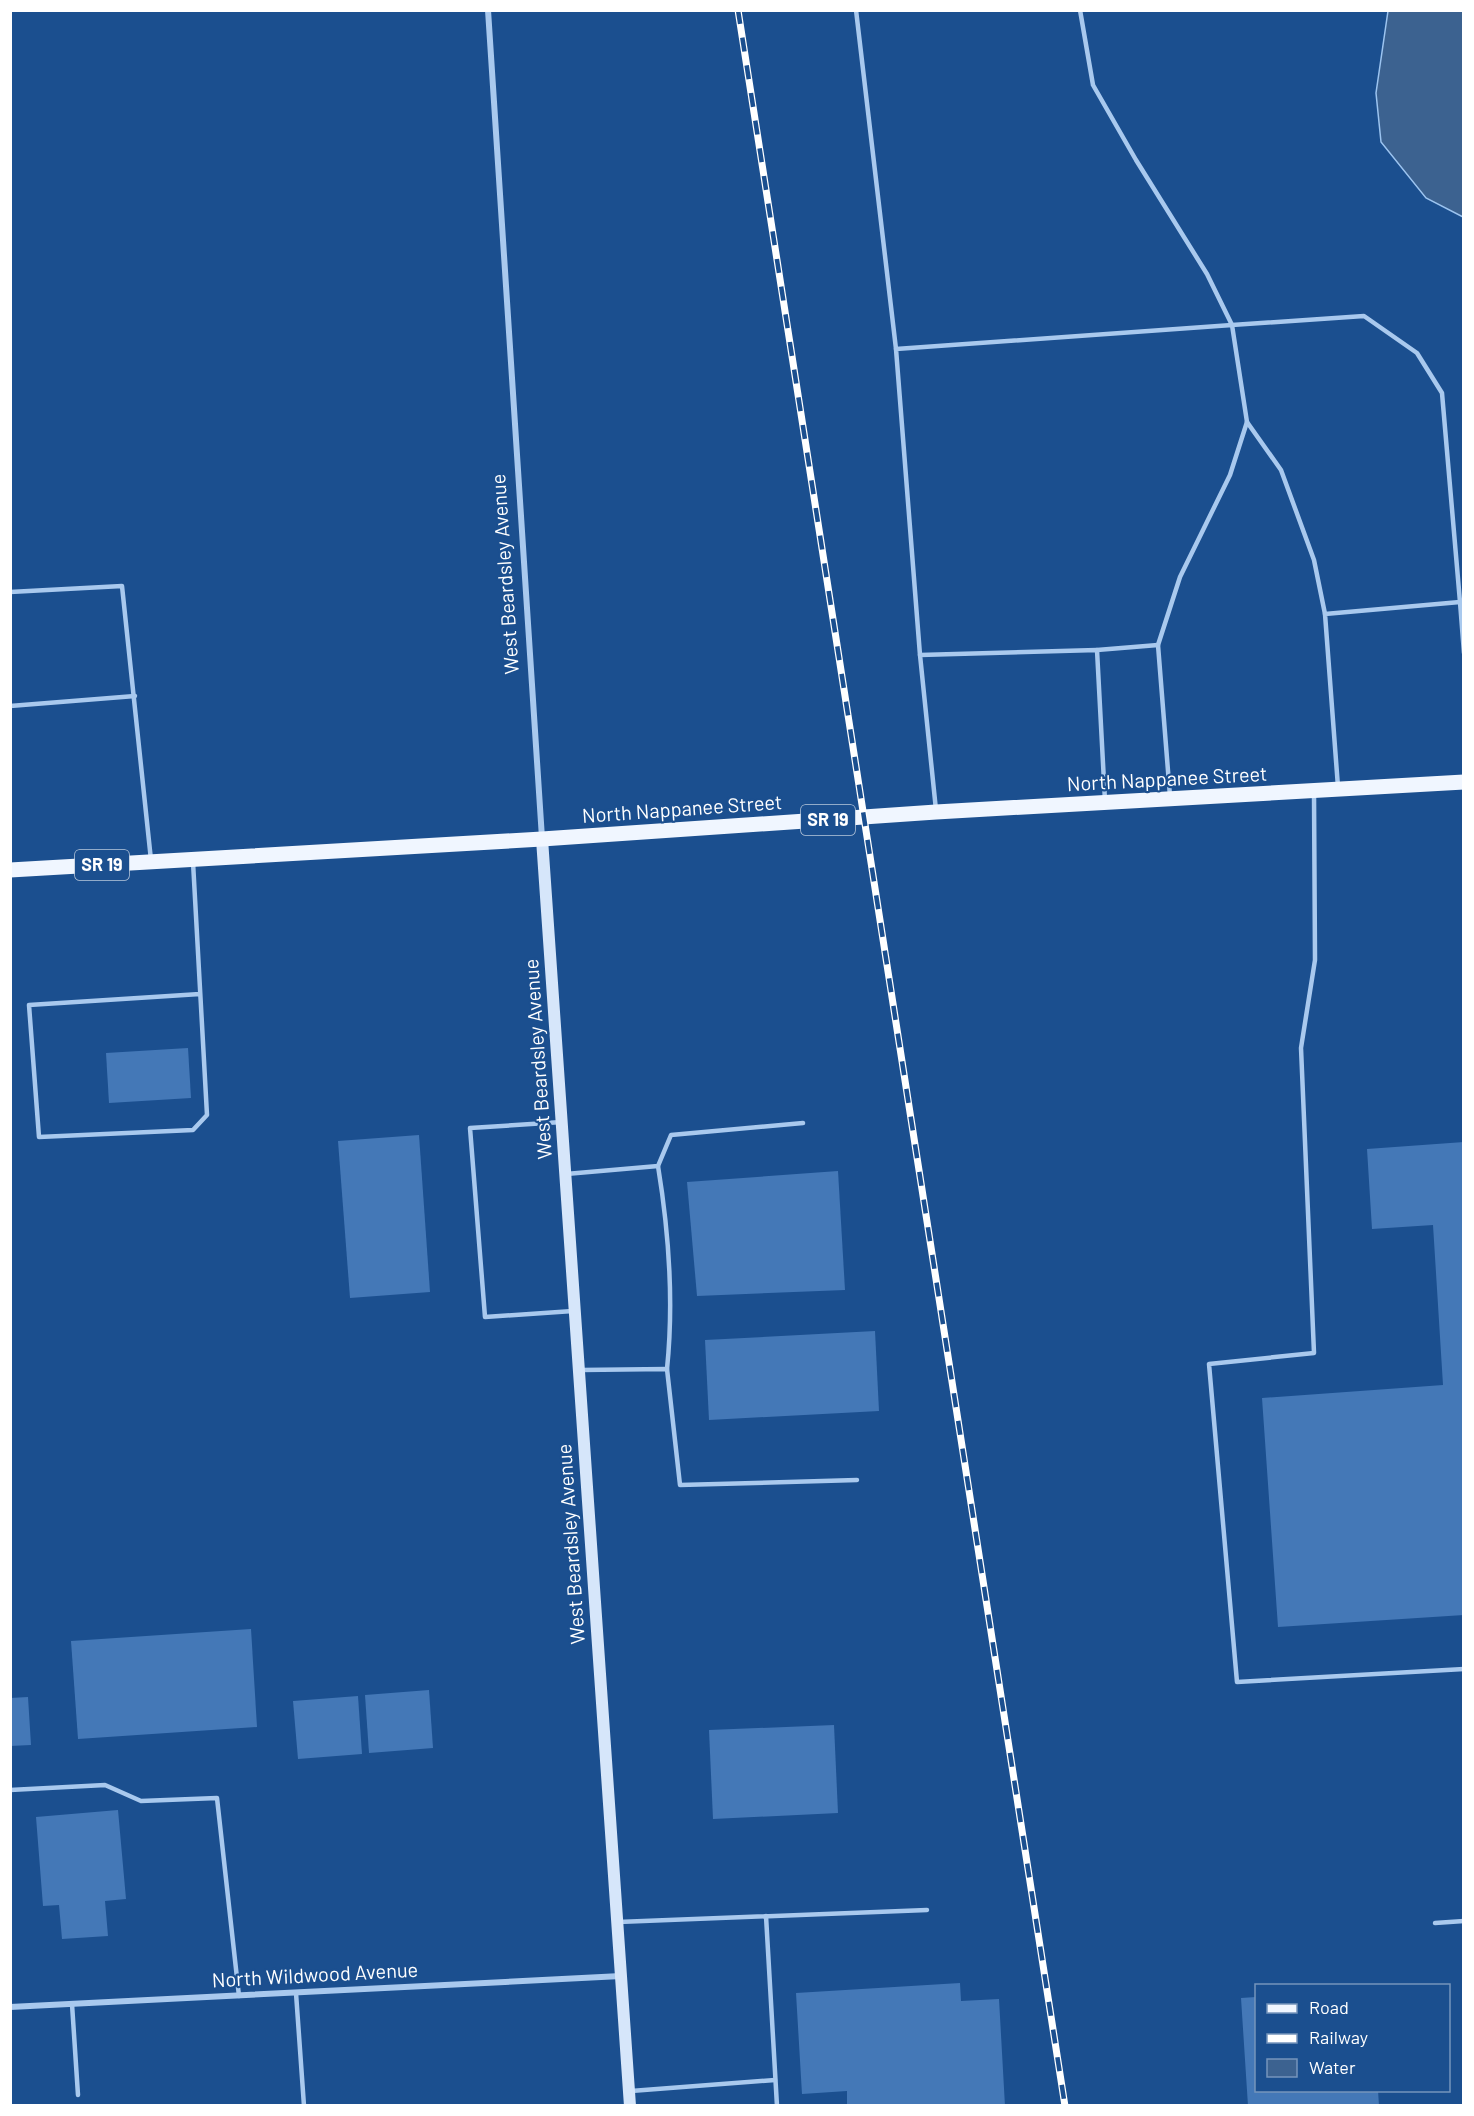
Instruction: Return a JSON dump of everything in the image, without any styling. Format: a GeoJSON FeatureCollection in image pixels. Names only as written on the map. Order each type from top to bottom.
{"type":"FeatureCollection","features":[{"type":"Feature","properties":{"kind":"main road","name":"North Nappanee Street"},"geometry":{"type":"LineString","coordinates":[[10,870],[936,812],[1464,782]]}},
{"type":"Feature","properties":{"kind":"main road","name":"West Beardsley Avenue"},"geometry":{"type":"LineString","coordinates":[[542,838],[630,2106]]}},
{"type":"Feature","properties":{"kind":"street","name":"West Beardsley Avenue"},"geometry":{"type":"LineString","coordinates":[[488,10],[542,838]]}},
{"type":"Feature","properties":{"kind":"street","name":"North Wildwood Avenue"},"geometry":{"type":"LineString","coordinates":[[10,2007],[621,1976]]}},
{"type":"Feature","properties":{"kind":"lane"},"geometry":{"type":"LineString","coordinates":[[856,10],[896,349],[936,812]]}},
{"type":"Feature","properties":{"kind":"lane"},"geometry":{"type":"LineString","coordinates":[[1080,10],[1093,85],[1136,160],[1207,274],[1232,325],[1247,422],[1281,470],[1314,560],[1325,614],[1338,789]]}},
{"type":"Feature","properties":{"kind":"lane"},"geometry":{"type":"LineString","coordinates":[[896,349],[1364,316],[1417,353],[1442,393],[1464,653]]}},
{"type":"Feature","properties":{"kind":"lane"},"geometry":{"type":"LineString","coordinates":[[1170,800],[1158,645],[1180,577],[1230,475],[1247,422]]}},
{"type":"Feature","properties":{"kind":"lane"},"geometry":{"type":"LineString","coordinates":[[10,592],[122,586],[151,862]]}},
{"type":"Feature","properties":{"kind":"lane"},"geometry":{"type":"LineString","coordinates":[[1325,614],[1460,602]]}},
{"type":"Feature","properties":{"kind":"lane"},"geometry":{"type":"LineString","coordinates":[[921,655],[1097,650],[1158,645]]}},
{"type":"Feature","properties":{"kind":"lane"},"geometry":{"type":"LineString","coordinates":[[1097,650],[1106,804]]}},
{"type":"Feature","properties":{"kind":"lane"},"geometry":{"type":"LineString","coordinates":[[10,706],[135,696]]}},
{"type":"Feature","properties":{"kind":"lane"},"geometry":{"type":"LineString","coordinates":[[1314,791],[1315,960],[1301,1048],[1314,1353],[1209,1364],[1237,1682],[1464,1669]]}},
{"type":"Feature","properties":{"kind":"lane"},"geometry":{"type":"LineString","coordinates":[[193,860],[207,1115],[193,1130],[39,1137],[29,1005],[200,994]]}},
{"type":"Feature","properties":{"kind":"lane"},"geometry":{"type":"LineString","coordinates":[[562,1122],[470,1128],[485,1317],[575,1311]]}},
{"type":"Feature","properties":{"kind":"lane"},"geometry":{"type":"LineString","coordinates":[[803,1123],[671,1135],[657,1166],[667,1219],[671,1331],[667,1369],[680,1485],[857,1480]]}},
{"type":"Feature","properties":{"kind":"lane"},"geometry":{"type":"LineString","coordinates":[[566,1174],[657,1166]]}},
{"type":"Feature","properties":{"kind":"lane"},"geometry":{"type":"LineString","coordinates":[[579,1370],[667,1369]]}},
{"type":"Feature","properties":{"kind":"lane"},"geometry":{"type":"LineString","coordinates":[[10,1790],[105,1785],[141,1801],[217,1798],[239,1996]]}},
{"type":"Feature","properties":{"kind":"lane"},"geometry":{"type":"LineString","coordinates":[[617,1922],[927,1910]]}},
{"type":"Feature","properties":{"kind":"lane"},"geometry":{"type":"LineString","coordinates":[[766,1916],[777,2106]]}},
{"type":"Feature","properties":{"kind":"lane"},"geometry":{"type":"LineString","coordinates":[[1435,1923],[1464,1921]]}},
{"type":"Feature","properties":{"kind":"lane"},"geometry":{"type":"LineString","coordinates":[[296,1993],[304,2106]]}},
{"type":"Feature","properties":{"kind":"lane"},"geometry":{"type":"LineString","coordinates":[[72,2004],[78,2095]]}},
{"type":"Feature","properties":{"kind":"lane"},"geometry":{"type":"LineString","coordinates":[[629,2091],[775,2080]]}},
{"type":"Feature","properties":{"kind":"water"},"geometry":{"type":"Polygon","coordinates":[[[1388,11],[1463,11],[1463,217],[1426,198],[1381,142],[1376,93],[1388,11]]]}},
{"type":"Feature","properties":{"kind":"building"},"geometry":{"type":"Polygon","coordinates":[[[188,1048],[191,1098],[109,1103],[106,1053],[188,1048]]]}},
{"type":"Feature","properties":{"kind":"building"},"geometry":{"type":"Polygon","coordinates":[[[419,1135],[430,1292],[350,1298],[338,1141],[419,1135]]]}},
{"type":"Feature","properties":{"kind":"building"},"geometry":{"type":"Polygon","coordinates":[[[1464,1142],[1464,1615],[1278,1627],[1262,1398],[1443,1385],[1433,1225],[1372,1229],[1367,1149],[1464,1142]]]}},
{"type":"Feature","properties":{"kind":"building"},"geometry":{"type":"Polygon","coordinates":[[[838,1171],[845,1290],[697,1296],[687,1182],[838,1171]]]}},
{"type":"Feature","properties":{"kind":"building"},"geometry":{"type":"Polygon","coordinates":[[[875,1331],[879,1411],[709,1420],[705,1340],[875,1331]]]}},
{"type":"Feature","properties":{"kind":"building"},"geometry":{"type":"Polygon","coordinates":[[[251,1629],[257,1727],[78,1739],[71,1641],[251,1629]]]}},
{"type":"Feature","properties":{"kind":"building"},"geometry":{"type":"Polygon","coordinates":[[[429,1690],[433,1748],[369,1753],[365,1695],[429,1690]]]}},
{"type":"Feature","properties":{"kind":"building"},"geometry":{"type":"Polygon","coordinates":[[[358,1696],[362,1754],[298,1759],[293,1701],[358,1696]]]}},
{"type":"Feature","properties":{"kind":"building"},"geometry":{"type":"Polygon","coordinates":[[[28,1697],[31,1745],[10,1746],[10,1698],[28,1697]]]}},
{"type":"Feature","properties":{"kind":"building"},"geometry":{"type":"Polygon","coordinates":[[[834,1725],[838,1813],[713,1819],[709,1730],[834,1725]]]}},
{"type":"Feature","properties":{"kind":"building"},"geometry":{"type":"Polygon","coordinates":[[[118,1810],[126,1899],[105,1901],[108,1936],[62,1939],[59,1905],[43,1906],[36,1817],[118,1810]]]}},
{"type":"Feature","properties":{"kind":"building"},"geometry":{"type":"Polygon","coordinates":[[[960,1983],[961,2001],[999,1999],[1005,2106],[847,2106],[847,2091],[802,2094],[796,1993],[960,1983]]]}},
{"type":"Feature","properties":{"kind":"building"},"geometry":{"type":"Polygon","coordinates":[[[1255,1997],[1255,2092],[1378,2092],[1379,2106],[1248,2106],[1241,1998],[1255,1997]]]}},
{"type":"Feature","properties":{"kind":"railway"},"geometry":{"type":"LineString","coordinates":[[738,10],[1065,2106]]}}]}
